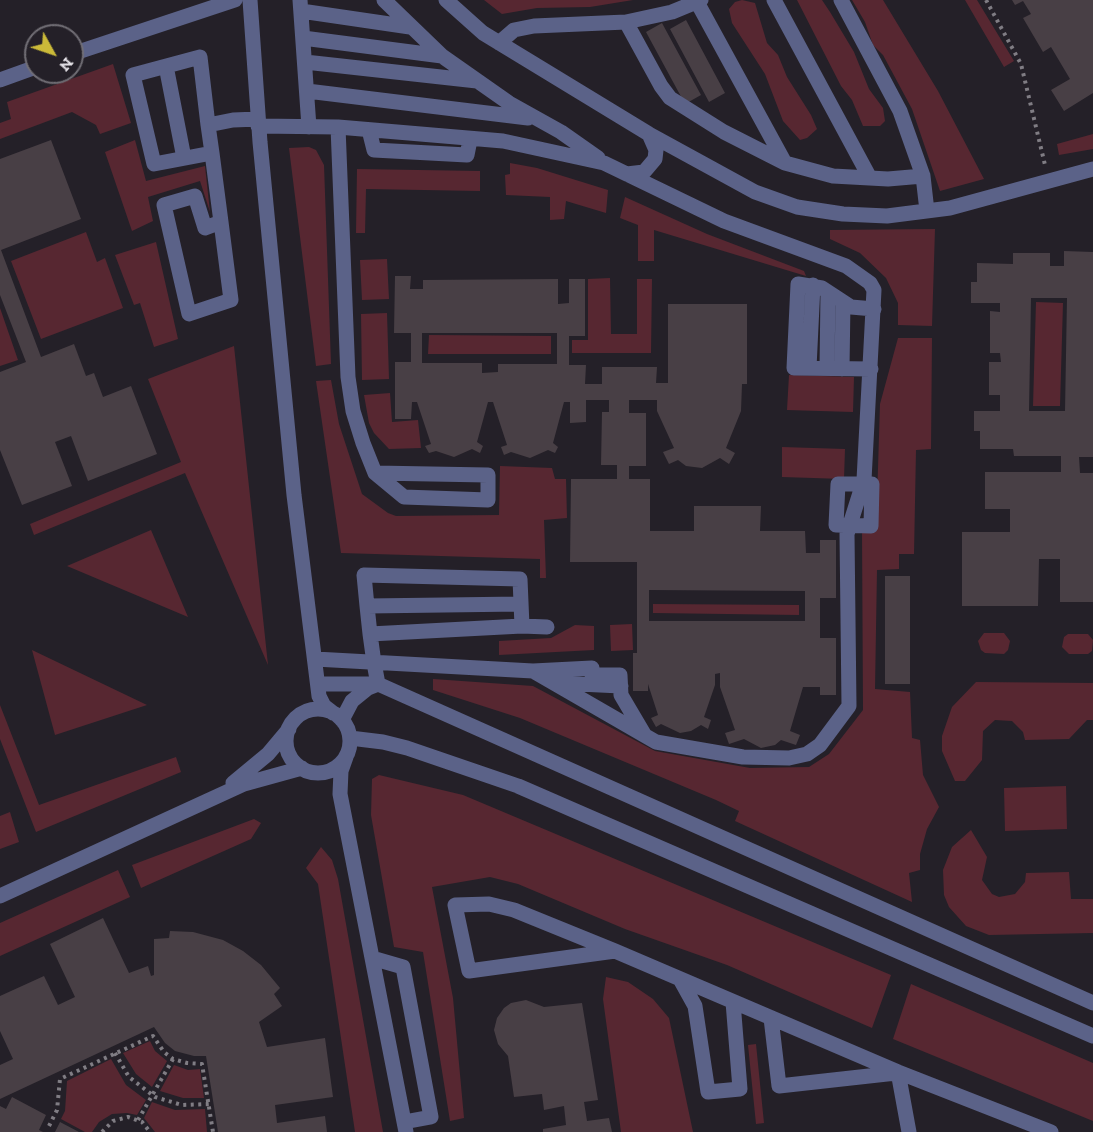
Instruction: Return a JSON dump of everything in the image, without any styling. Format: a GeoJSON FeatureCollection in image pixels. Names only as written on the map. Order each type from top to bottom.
{"type":"FeatureCollection","features":[{"type":"Feature","properties":{"kind":"street"},"geometry":{"type":"LineString","coordinates":[[84,50],[235,0]]}},
{"type":"Feature","properties":{"kind":"street"},"geometry":{"type":"LineString","coordinates":[[250,0],[258,122],[294,495],[318,684],[321,699],[337,716],[350,738],[340,779],[343,809],[372,958],[405,1127],[431,1117],[403,967],[372,958]]}},
{"type":"Feature","properties":{"kind":"street"},"geometry":{"type":"LineString","coordinates":[[384,0],[442,56],[509,103],[604,163],[724,220],[846,266],[870,283],[874,290],[874,309],[863,484]]}},
{"type":"Feature","properties":{"kind":"street"},"geometry":{"type":"LineString","coordinates":[[446,0],[483,33],[649,134],[754,192],[797,207],[843,214],[887,216],[927,211],[950,208],[1093,169]]}},
{"type":"Feature","properties":{"kind":"street"},"geometry":{"type":"LineString","coordinates":[[774,0],[870,178]]}},
{"type":"Feature","properties":{"kind":"street"},"geometry":{"type":"LineString","coordinates":[[841,0],[900,111],[923,176],[927,211]]}},
{"type":"Feature","properties":{"kind":"street"},"geometry":{"type":"LineString","coordinates":[[499,43],[514,30],[534,26],[626,22],[672,12],[699,1],[785,163]]}},
{"type":"Feature","properties":{"kind":"street"},"geometry":{"type":"LineString","coordinates":[[309,127],[301,5],[410,27]]}},
{"type":"Feature","properties":{"kind":"street"},"geometry":{"type":"LineString","coordinates":[[626,22],[670,98],[724,132],[785,163],[833,176],[870,178],[923,176]]}},
{"type":"Feature","properties":{"kind":"street"},"geometry":{"type":"LineString","coordinates":[[303,38],[442,56]]}},
{"type":"Feature","properties":{"kind":"street"},"geometry":{"type":"LineString","coordinates":[[212,153],[154,164],[133,75],[200,57],[231,300],[189,314],[164,205],[195,195],[206,228],[221,222]]}},
{"type":"Feature","properties":{"kind":"street"},"geometry":{"type":"LineString","coordinates":[[305,62],[480,81]]}},
{"type":"Feature","properties":{"kind":"street"},"geometry":{"type":"LineString","coordinates":[[166,66],[184,158]]}},
{"type":"Feature","properties":{"kind":"street"},"geometry":{"type":"LineString","coordinates":[[0,80],[24,71]]}},
{"type":"Feature","properties":{"kind":"street"},"geometry":{"type":"LineString","coordinates":[[307,91],[537,119]]}},
{"type":"Feature","properties":{"kind":"street"},"geometry":{"type":"LineString","coordinates":[[208,125],[233,120],[369,130],[374,150],[467,155],[470,140],[503,141],[604,163]]}},
{"type":"Feature","properties":{"kind":"street"},"geometry":{"type":"LineString","coordinates":[[338,127],[348,377],[353,411],[375,473],[404,497],[488,500],[488,475],[375,473]]}},
{"type":"Feature","properties":{"kind":"street"},"geometry":{"type":"LineString","coordinates":[[649,134],[656,150],[651,166],[650,180],[653,187]]}},
{"type":"Feature","properties":{"kind":"street"},"geometry":{"type":"LineString","coordinates":[[627,174],[644,172],[663,154],[682,153]]}},
{"type":"Feature","properties":{"kind":"street"},"geometry":{"type":"LineString","coordinates":[[871,369],[809,368],[813,285],[851,307],[874,309]]}},
{"type":"Feature","properties":{"kind":"street"},"geometry":{"type":"LineString","coordinates":[[828,292],[835,368]]}},
{"type":"Feature","properties":{"kind":"street"},"geometry":{"type":"LineString","coordinates":[[835,368],[843,302]]}},
{"type":"Feature","properties":{"kind":"street"},"geometry":{"type":"LineString","coordinates":[[838,484],[863,484],[872,484],[871,526],[836,525],[838,484]]}},
{"type":"Feature","properties":{"kind":"street"},"geometry":{"type":"LineString","coordinates":[[533,671],[656,742],[743,757],[789,758],[807,754],[820,746],[849,706],[847,534],[850,525]]}},
{"type":"Feature","properties":{"kind":"street"},"geometry":{"type":"LineString","coordinates":[[378,684],[364,575],[520,579],[522,626]]}},
{"type":"Feature","properties":{"kind":"street"},"geometry":{"type":"LineString","coordinates":[[367,606],[521,604]]}},
{"type":"Feature","properties":{"kind":"street"},"geometry":{"type":"LineString","coordinates":[[370,634],[522,626],[547,627]]}},
{"type":"Feature","properties":{"kind":"street"},"geometry":{"type":"LineString","coordinates":[[315,659],[533,671],[592,668],[592,675],[620,675],[621,695],[644,735]]}},
{"type":"Feature","properties":{"kind":"street"},"geometry":{"type":"LineString","coordinates":[[553,682],[621,687]]}},
{"type":"Feature","properties":{"kind":"street"},"geometry":{"type":"LineString","coordinates":[[318,684],[378,684],[1093,1003]]}},
{"type":"Feature","properties":{"kind":"street"},"geometry":{"type":"LineString","coordinates":[[214,797],[256,766],[312,702],[318,684]]}},
{"type":"Feature","properties":{"kind":"street"},"geometry":{"type":"LineString","coordinates":[[337,716],[368,688],[378,684]]}},
{"type":"Feature","properties":{"kind":"street"},"geometry":{"type":"LineString","coordinates":[[588,702],[626,704]]}},
{"type":"Feature","properties":{"kind":"street"},"geometry":{"type":"LineString","coordinates":[[303,713],[313,710],[337,716]]}},
{"type":"Feature","properties":{"kind":"street"},"geometry":{"type":"LineString","coordinates":[[289,728],[287,747],[290,756],[330,787],[343,809]]}},
{"type":"Feature","properties":{"kind":"street"},"geometry":{"type":"LineString","coordinates":[[350,738],[407,748],[518,786],[1093,1036]]}},
{"type":"Feature","properties":{"kind":"street"},"geometry":{"type":"LineString","coordinates":[[0,896],[214,797],[261,778],[306,770],[332,770],[346,757]]}},
{"type":"Feature","properties":{"kind":"street"},"geometry":{"type":"LineString","coordinates":[[615,951],[469,971],[455,905],[489,904],[514,910],[615,951],[1022,1127],[1051,1132]]}},
{"type":"Feature","properties":{"kind":"street"},"geometry":{"type":"LineString","coordinates":[[680,979],[694,1006],[708,1092],[740,1089],[733,1002]]}},
{"type":"Feature","properties":{"kind":"street"},"geometry":{"type":"LineString","coordinates":[[771,1018],[779,1086],[898,1072]]}},
{"type":"Feature","properties":{"kind":"street"},"geometry":{"type":"LineString","coordinates":[[898,1072],[909,1132]]}},
{"type":"Feature","properties":{"kind":"path"},"geometry":{"type":"LineString","coordinates":[[986,0],[1021,64],[1049,180]]}},
{"type":"Feature","properties":{"kind":"path"},"geometry":{"type":"LineString","coordinates":[[49,1126],[57,1110],[60,1079],[153,1036],[164,1052],[173,1059],[187,1064],[202,1064],[213,1132]]}},
{"type":"Feature","properties":{"kind":"path"},"geometry":{"type":"LineString","coordinates":[[115,1053],[129,1077],[152,1095],[182,1105],[210,1104]]}},
{"type":"Feature","properties":{"kind":"path"},"geometry":{"type":"LineString","coordinates":[[138,1120],[173,1059]]}},
{"type":"Feature","properties":{"kind":"path"},"geometry":{"type":"LineString","coordinates":[[102,1132],[117,1119],[128,1117],[138,1120],[150,1132]]}},
{"type":"Feature","properties":{"kind":"shaded area"},"geometry":{"type":"Polygon","coordinates":[[[484,0],[633,0],[590,7],[537,8],[502,14],[484,0]]]}},
{"type":"Feature","properties":{"kind":"shaded area"},"geometry":{"type":"Polygon","coordinates":[[[742,0],[755,3],[767,43],[778,55],[787,77],[811,115],[817,129],[807,138],[800,140],[783,121],[765,74],[732,23],[729,9],[735,2],[742,0]]]}},
{"type":"Feature","properties":{"kind":"shaded area"},"geometry":{"type":"Polygon","coordinates":[[[797,0],[822,0],[830,12],[854,52],[869,89],[883,108],[885,121],[880,126],[863,126],[852,100],[841,86],[797,0]]]}},
{"type":"Feature","properties":{"kind":"shaded area"},"geometry":{"type":"Polygon","coordinates":[[[852,0],[883,0],[938,91],[984,179],[940,191],[912,109],[883,55],[873,45],[865,22],[852,0]]]}},
{"type":"Feature","properties":{"kind":"shaded area"},"geometry":{"type":"Polygon","coordinates":[[[965,0],[977,0],[1014,61],[1004,67],[965,0]]]}},
{"type":"Feature","properties":{"kind":"shaded area"},"geometry":{"type":"Polygon","coordinates":[[[113,64],[131,123],[100,134],[96,125],[72,112],[0,139],[0,123],[11,119],[7,102],[57,84],[84,84],[84,74],[113,64]]]}},
{"type":"Feature","properties":{"kind":"shaded area"},"geometry":{"type":"Polygon","coordinates":[[[1093,134],[1093,149],[1059,155],[1057,144],[1093,134]]]}},
{"type":"Feature","properties":{"kind":"shaded area"},"geometry":{"type":"Polygon","coordinates":[[[135,140],[146,181],[205,166],[210,212],[200,181],[148,197],[153,221],[132,231],[105,152],[135,140]]]}},
{"type":"Feature","properties":{"kind":"shaded area"},"geometry":{"type":"Polygon","coordinates":[[[309,147],[316,150],[324,165],[331,364],[316,366],[289,148],[309,147]]]}},
{"type":"Feature","properties":{"kind":"shaded area"},"geometry":{"type":"Polygon","coordinates":[[[510,163],[537,168],[608,190],[606,213],[566,201],[564,219],[550,220],[550,197],[506,195],[505,175],[510,174],[510,163]]]}},
{"type":"Feature","properties":{"kind":"shaded area"},"geometry":{"type":"Polygon","coordinates":[[[357,169],[480,171],[480,191],[366,189],[365,233],[356,233],[357,169]]]}},
{"type":"Feature","properties":{"kind":"shaded area"},"geometry":{"type":"Polygon","coordinates":[[[625,197],[707,234],[804,271],[806,276],[654,230],[654,261],[638,261],[638,225],[620,218],[625,197]]]}},
{"type":"Feature","properties":{"kind":"shaded area"},"geometry":{"type":"Polygon","coordinates":[[[935,229],[932,326],[898,325],[898,303],[886,278],[860,253],[830,239],[830,230],[935,229]]]}},
{"type":"Feature","properties":{"kind":"shaded area"},"geometry":{"type":"Polygon","coordinates":[[[86,232],[97,262],[105,258],[123,308],[41,339],[11,261],[86,232]]]}},
{"type":"Feature","properties":{"kind":"shaded area"},"geometry":{"type":"Polygon","coordinates":[[[156,242],[178,339],[154,347],[140,303],[134,305],[115,255],[156,242]]]}},
{"type":"Feature","properties":{"kind":"shaded area"},"geometry":{"type":"Polygon","coordinates":[[[387,259],[389,299],[362,300],[360,260],[387,259]]]}},
{"type":"Feature","properties":{"kind":"shaded area"},"geometry":{"type":"Polygon","coordinates":[[[610,278],[611,334],[637,334],[637,279],[652,279],[651,353],[572,353],[572,340],[588,340],[588,279],[610,278]]]}},
{"type":"Feature","properties":{"kind":"shaded area"},"geometry":{"type":"Polygon","coordinates":[[[1036,302],[1063,303],[1060,406],[1033,406],[1036,302]]]}},
{"type":"Feature","properties":{"kind":"shaded area"},"geometry":{"type":"Polygon","coordinates":[[[0,308],[18,360],[0,366],[0,308]]]}},
{"type":"Feature","properties":{"kind":"shaded area"},"geometry":{"type":"Polygon","coordinates":[[[387,313],[389,379],[362,380],[361,314],[387,313]]]}},
{"type":"Feature","properties":{"kind":"shaded area"},"geometry":{"type":"Polygon","coordinates":[[[429,335],[551,336],[551,354],[428,354],[429,335]]]}},
{"type":"Feature","properties":{"kind":"shaded area"},"geometry":{"type":"Polygon","coordinates":[[[898,338],[932,338],[931,449],[916,450],[914,554],[899,554],[899,569],[877,570],[875,689],[910,692],[912,738],[920,740],[923,775],[939,807],[927,829],[920,854],[920,870],[909,873],[912,902],[735,821],[739,811],[716,800],[520,718],[433,690],[433,679],[533,686],[655,751],[750,768],[809,767],[829,754],[863,710],[862,532],[876,532],[880,404],[898,338]]]}},
{"type":"Feature","properties":{"kind":"shaded area"},"geometry":{"type":"Polygon","coordinates":[[[234,346],[268,665],[185,473],[34,535],[30,524],[181,462],[148,379],[234,346]]]}},
{"type":"Feature","properties":{"kind":"shaded area"},"geometry":{"type":"Polygon","coordinates":[[[789,375],[854,377],[853,412],[787,410],[789,375]]]}},
{"type":"Feature","properties":{"kind":"shaded area"},"geometry":{"type":"Polygon","coordinates":[[[331,380],[339,424],[362,494],[388,513],[396,516],[499,515],[500,466],[552,468],[555,479],[566,479],[567,518],[544,520],[546,578],[540,578],[540,559],[341,553],[316,381],[331,380]]]}},
{"type":"Feature","properties":{"kind":"shaded area"},"geometry":{"type":"Polygon","coordinates":[[[390,393],[392,422],[418,420],[421,448],[389,449],[374,433],[369,423],[364,395],[390,393]]]}},
{"type":"Feature","properties":{"kind":"shaded area"},"geometry":{"type":"Polygon","coordinates":[[[782,447],[845,449],[844,479],[782,477],[782,447]]]}},
{"type":"Feature","properties":{"kind":"shaded area"},"geometry":{"type":"Polygon","coordinates":[[[151,530],[188,617],[67,566],[151,530]]]}},
{"type":"Feature","properties":{"kind":"shaded area"},"geometry":{"type":"Polygon","coordinates":[[[653,604],[799,605],[799,615],[653,613],[653,604]]]}},
{"type":"Feature","properties":{"kind":"shaded area"},"geometry":{"type":"Polygon","coordinates":[[[632,624],[633,650],[611,651],[610,625],[632,624]]]}},
{"type":"Feature","properties":{"kind":"shaded area"},"geometry":{"type":"Polygon","coordinates":[[[575,625],[594,626],[594,650],[499,655],[499,641],[551,638],[575,625]]]}},
{"type":"Feature","properties":{"kind":"shaded area"},"geometry":{"type":"Polygon","coordinates":[[[984,633],[1004,633],[1010,641],[1008,650],[1004,654],[985,653],[981,650],[978,641],[984,633]]]}},
{"type":"Feature","properties":{"kind":"shaded area"},"geometry":{"type":"Polygon","coordinates":[[[1068,634],[1088,634],[1093,640],[1092,651],[1088,654],[1069,654],[1062,647],[1064,637],[1068,634]]]}},
{"type":"Feature","properties":{"kind":"shaded area"},"geometry":{"type":"Polygon","coordinates":[[[32,650],[147,705],[55,735],[32,650]]]}},
{"type":"Feature","properties":{"kind":"shaded area"},"geometry":{"type":"Polygon","coordinates":[[[976,682],[1093,683],[1093,720],[1087,720],[1069,739],[1025,740],[1023,732],[1012,721],[995,720],[983,731],[982,760],[965,781],[955,781],[942,751],[942,736],[952,707],[976,682]]]}},
{"type":"Feature","properties":{"kind":"shaded area"},"geometry":{"type":"Polygon","coordinates":[[[0,705],[39,805],[176,757],[181,772],[36,832],[0,739],[0,705]]]}},
{"type":"Feature","properties":{"kind":"shaded area"},"geometry":{"type":"Polygon","coordinates":[[[379,775],[463,795],[891,975],[872,1028],[727,965],[625,929],[518,884],[490,877],[432,887],[453,998],[464,1118],[450,1121],[423,952],[394,947],[371,815],[372,779],[379,775]]]}},
{"type":"Feature","properties":{"kind":"shaded area"},"geometry":{"type":"Polygon","coordinates":[[[1066,786],[1067,829],[1005,831],[1004,788],[1066,786]]]}},
{"type":"Feature","properties":{"kind":"shaded area"},"geometry":{"type":"Polygon","coordinates":[[[10,812],[19,842],[0,849],[0,816],[10,812]]]}},
{"type":"Feature","properties":{"kind":"shaded area"},"geometry":{"type":"Polygon","coordinates":[[[254,819],[261,823],[251,839],[141,888],[132,865],[254,819]]]}},
{"type":"Feature","properties":{"kind":"shaded area"},"geometry":{"type":"Polygon","coordinates":[[[971,830],[987,857],[982,880],[992,894],[999,897],[1015,894],[1025,882],[1026,873],[1069,872],[1071,899],[1093,899],[1093,933],[989,935],[966,926],[949,907],[944,895],[943,870],[952,847],[971,830]]]}},
{"type":"Feature","properties":{"kind":"shaded area"},"geometry":{"type":"Polygon","coordinates":[[[321,847],[332,860],[338,879],[383,1132],[355,1132],[318,884],[306,868],[321,847]]]}},
{"type":"Feature","properties":{"kind":"shaded area"},"geometry":{"type":"Polygon","coordinates":[[[118,870],[130,897],[0,956],[0,923],[118,870]]]}},
{"type":"Feature","properties":{"kind":"shaded area"},"geometry":{"type":"Polygon","coordinates":[[[606,977],[628,982],[653,999],[669,1018],[693,1132],[621,1132],[603,999],[606,977]]]}},
{"type":"Feature","properties":{"kind":"shaded area"},"geometry":{"type":"Polygon","coordinates":[[[911,984],[1093,1063],[1093,1121],[893,1039],[911,984]]]}},
{"type":"Feature","properties":{"kind":"shaded area"},"geometry":{"type":"Polygon","coordinates":[[[150,1041],[155,1051],[167,1061],[152,1087],[136,1074],[123,1053],[150,1041]]]}},
{"type":"Feature","properties":{"kind":"shaded area"},"geometry":{"type":"Polygon","coordinates":[[[756,1044],[764,1123],[756,1124],[748,1045],[756,1044]]]}},
{"type":"Feature","properties":{"kind":"shaded area"},"geometry":{"type":"Polygon","coordinates":[[[111,1059],[126,1085],[146,1100],[137,1115],[112,1114],[99,1122],[92,1132],[85,1132],[61,1119],[65,1111],[67,1081],[111,1059]]]}},
{"type":"Feature","properties":{"kind":"shaded area"},"geometry":{"type":"Polygon","coordinates":[[[174,1065],[188,1070],[200,1069],[204,1098],[183,1098],[160,1091],[174,1065]]]}},
{"type":"Feature","properties":{"kind":"shaded area"},"geometry":{"type":"Polygon","coordinates":[[[152,1102],[175,1110],[205,1109],[207,1132],[155,1132],[144,1118],[152,1102]]]}},
{"type":"Feature","properties":{"kind":"building"},"geometry":{"type":"Polygon","coordinates":[[[1012,0],[1093,0],[1093,93],[1064,111],[1051,90],[1070,79],[1051,47],[1043,52],[1023,18],[1031,14],[1023,1],[1015,5],[1012,0]]]}},
{"type":"Feature","properties":{"kind":"building"},"geometry":{"type":"Polygon","coordinates":[[[686,20],[725,93],[709,102],[670,29],[686,20]]]}},
{"type":"Feature","properties":{"kind":"building"},"geometry":{"type":"Polygon","coordinates":[[[662,23],[701,95],[685,104],[646,32],[662,23]]]}},
{"type":"Feature","properties":{"kind":"building"},"geometry":{"type":"Polygon","coordinates":[[[51,140],[81,219],[1,250],[41,357],[74,344],[86,376],[94,373],[103,397],[131,386],[157,454],[88,481],[71,436],[55,442],[72,486],[22,505],[0,450],[0,372],[26,362],[0,295],[0,159],[51,140]]]}},
{"type":"Feature","properties":{"kind":"building"},"geometry":{"type":"Polygon","coordinates":[[[1064,251],[1093,252],[1093,457],[1079,457],[1080,473],[1093,473],[1093,602],[1060,602],[1060,559],[1039,559],[1038,606],[962,606],[962,532],[1010,532],[1010,509],[985,509],[985,472],[1061,472],[1061,456],[1014,456],[1013,449],[980,449],[980,431],[974,431],[974,411],[1000,411],[1000,395],[989,395],[989,362],[1001,362],[1000,353],[990,353],[990,311],[1000,312],[1000,303],[971,303],[971,282],[977,282],[977,263],[1013,264],[1013,253],[1050,253],[1050,266],[1064,266],[1064,251]],[[1031,298],[1029,411],[1065,411],[1067,298],[1031,298]]]}},
{"type":"Feature","properties":{"kind":"building"},"geometry":{"type":"Polygon","coordinates":[[[395,276],[411,276],[410,289],[423,289],[423,280],[558,279],[558,304],[569,303],[569,279],[585,279],[585,336],[569,336],[569,365],[586,365],[585,384],[602,384],[602,367],[657,367],[656,383],[668,383],[668,304],[747,304],[747,384],[742,384],[741,411],[726,448],[735,453],[729,464],[720,458],[702,468],[686,466],[678,460],[669,464],[663,452],[674,448],[657,411],[657,400],[629,400],[629,413],[646,413],[646,466],[629,466],[629,479],[650,479],[650,531],[694,531],[694,506],[761,506],[760,531],[805,531],[806,553],[820,553],[820,540],[836,540],[836,598],[820,598],[820,638],[836,638],[836,695],[820,695],[820,687],[803,687],[790,731],[800,735],[796,745],[781,740],[775,745],[761,748],[744,739],[729,744],[725,733],[735,730],[720,687],[720,673],[715,674],[715,685],[704,717],[711,720],[708,729],[701,725],[691,731],[680,733],[661,724],[656,727],[651,718],[658,715],[648,684],[648,691],[633,691],[633,653],[637,653],[637,562],[570,562],[571,479],[617,479],[617,465],[601,465],[602,412],[609,412],[609,400],[586,400],[586,422],[570,423],[570,402],[564,402],[553,443],[558,447],[555,453],[548,450],[530,458],[511,452],[504,455],[501,447],[507,445],[493,402],[488,402],[477,442],[483,446],[480,453],[472,449],[454,457],[436,451],[429,453],[425,446],[431,444],[417,402],[412,402],[411,419],[395,419],[395,362],[411,362],[411,333],[394,333],[395,276]],[[422,333],[422,363],[482,363],[482,373],[498,372],[498,364],[557,364],[557,333],[422,333]],[[649,590],[649,621],[805,621],[805,591],[649,590]]]}},
{"type":"Feature","properties":{"kind":"building"},"geometry":{"type":"Polygon","coordinates":[[[885,576],[910,576],[910,684],[885,684],[885,576]]]}},
{"type":"Feature","properties":{"kind":"building"},"geometry":{"type":"Polygon","coordinates":[[[103,918],[129,973],[148,966],[151,976],[154,975],[154,939],[169,938],[170,931],[193,932],[223,940],[243,951],[261,965],[280,988],[274,994],[282,1006],[259,1022],[267,1047],[325,1038],[333,1097],[275,1105],[277,1123],[325,1116],[327,1132],[218,1132],[206,1056],[194,1056],[175,1051],[165,1043],[154,1027],[0,1099],[0,1065],[13,1059],[0,1031],[0,996],[44,976],[58,1005],[75,997],[50,944],[103,918]]]}},
{"type":"Feature","properties":{"kind":"building"},"geometry":{"type":"Polygon","coordinates":[[[526,1000],[544,1007],[582,1003],[598,1100],[584,1102],[587,1121],[609,1118],[612,1132],[543,1132],[543,1129],[566,1125],[564,1106],[544,1110],[542,1094],[514,1097],[508,1056],[498,1044],[494,1030],[497,1018],[504,1008],[511,1003],[526,1000]]]}},
{"type":"Feature","properties":{"kind":"building"},"geometry":{"type":"Polygon","coordinates":[[[12,1097],[46,1115],[39,1130],[43,1132],[0,1132],[0,1106],[6,1109],[12,1097]]]}},
{"type":"Feature","properties":{"kind":"building"},"geometry":{"type":"Polygon","coordinates":[[[60,1122],[79,1132],[55,1132],[60,1122]]]}}]}
